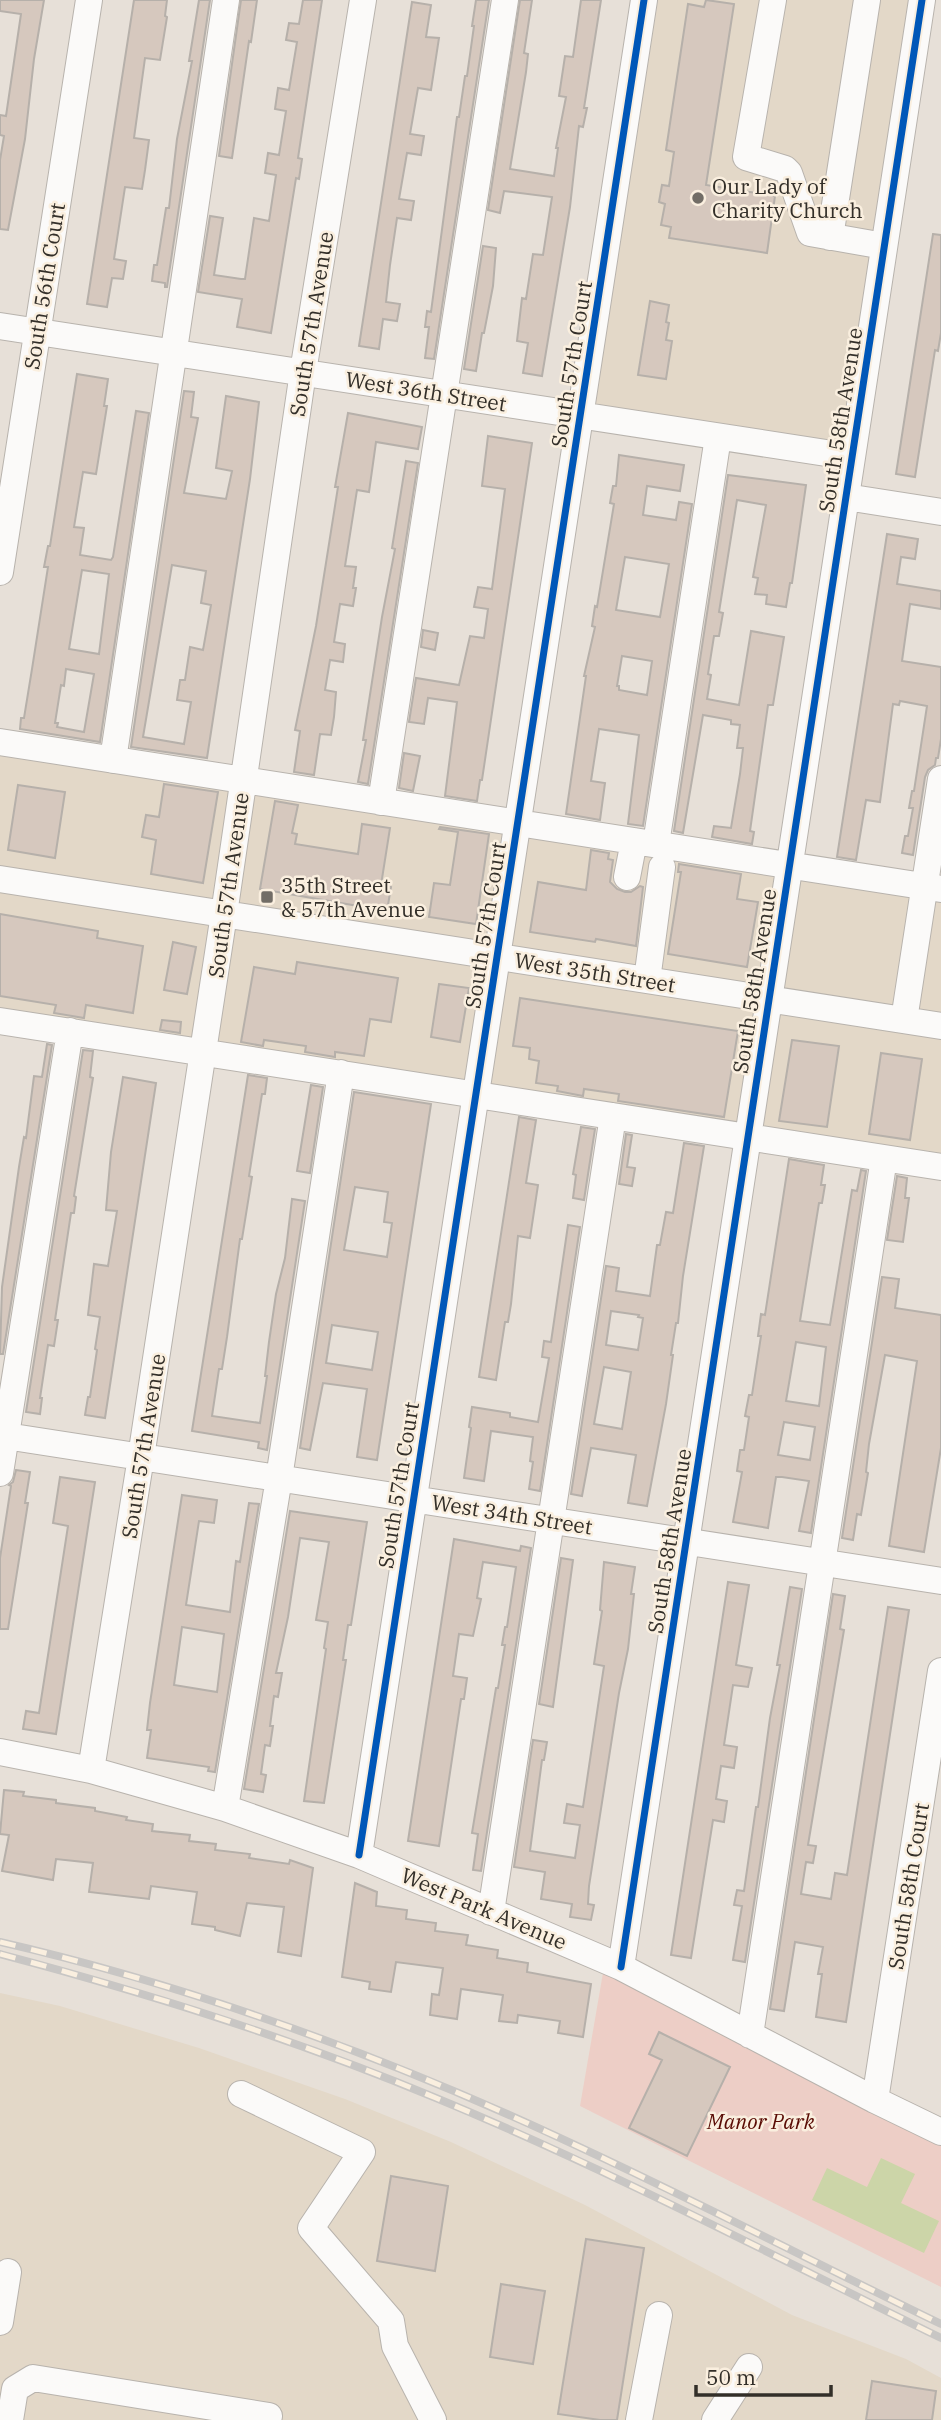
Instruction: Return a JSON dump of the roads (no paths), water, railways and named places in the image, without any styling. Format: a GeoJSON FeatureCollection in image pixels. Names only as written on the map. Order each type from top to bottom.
{"type":"FeatureCollection","features":[{"type":"Feature","properties":{"kind":"street","name":"South 56th Court"},"geometry":{"type":"LineString","coordinates":[[0,572],[89,0]]}},
{"type":"Feature","properties":{"kind":"street"},"geometry":{"type":"LineString","coordinates":[[113,760],[226,0]]}},
{"type":"Feature","properties":{"kind":"street","name":"South 57th Avenue"},"geometry":{"type":"LineString","coordinates":[[91,1770],[224,914],[303,372],[363,0]]}},
{"type":"Feature","properties":{"kind":"street"},"geometry":{"type":"LineString","coordinates":[[381,802],[505,0]]}},
{"type":"Feature","properties":{"kind":"street","name":"South 57th Court"},"geometry":{"type":"LineString","coordinates":[[359,1855],[644,0]]}},
{"type":"Feature","properties":{"kind":"street"},"geometry":{"type":"LineString","coordinates":[[772,0],[746,157],[785,169],[789,173],[810,233],[884,246]]}},
{"type":"Feature","properties":{"kind":"street"},"geometry":{"type":"LineString","coordinates":[[830,237],[867,0]]}},
{"type":"Feature","properties":{"kind":"street","name":"South 58th Avenue"},"geometry":{"type":"LineString","coordinates":[[621,1967],[922,0]]}},
{"type":"Feature","properties":{"kind":"street","name":"West 36th Street"},"geometry":{"type":"LineString","coordinates":[[0,326],[852,457]]}},
{"type":"Feature","properties":{"kind":"street"},"geometry":{"type":"LineString","coordinates":[[647,980],[651,851],[718,437]]}},
{"type":"Feature","properties":{"kind":"street"},"geometry":{"type":"LineString","coordinates":[[846,497],[941,512]]}},
{"type":"Feature","properties":{"kind":"street"},"geometry":{"type":"LineString","coordinates":[[0,742],[518,823],[651,851],[790,865],[933,887]]}},
{"type":"Feature","properties":{"kind":"street"},"geometry":{"type":"LineString","coordinates":[[904,1020],[933,887],[941,779]]}},
{"type":"Feature","properties":{"kind":"street"},"geometry":{"type":"LineString","coordinates":[[627,877],[651,851]]}},
{"type":"Feature","properties":{"kind":"street","name":"West 35th Street"},"geometry":{"type":"LineString","coordinates":[[0,879],[941,1026]]}},
{"type":"Feature","properties":{"kind":"street"},"geometry":{"type":"LineString","coordinates":[[0,1021],[941,1167]]}},
{"type":"Feature","properties":{"kind":"street"},"geometry":{"type":"LineString","coordinates":[[0,1473],[3,1435],[70,1031]]}},
{"type":"Feature","properties":{"kind":"street"},"geometry":{"type":"LineString","coordinates":[[225,1808],[341,1073]]}},
{"type":"Feature","properties":{"kind":"street"},"geometry":{"type":"LineString","coordinates":[[491,1912],[613,1116]]}},
{"type":"Feature","properties":{"kind":"street"},"geometry":{"type":"LineString","coordinates":[[750,2035],[884,1158]]}},
{"type":"Feature","properties":{"kind":"street","name":"West 34th Street"},"geometry":{"type":"LineString","coordinates":[[3,1435],[941,1581]]}},
{"type":"Feature","properties":{"kind":"street","name":"South 58th Court"},"geometry":{"type":"LineString","coordinates":[[875,2100],[941,1671]]}},
{"type":"Feature","properties":{"kind":"street","name":"West Park Avenue"},"geometry":{"type":"LineString","coordinates":[[0,1752],[91,1770],[225,1808],[359,1855],[621,1967],[941,2132]]}},
{"type":"Feature","properties":{"kind":"street"},"geometry":{"type":"LineString","coordinates":[[241,2094],[362,2152],[311,2228],[391,2321],[395,2346],[433,2420]]}},
{"type":"Feature","properties":{"kind":"street"},"geometry":{"type":"LineString","coordinates":[[0,2322],[8,2272]]}},
{"type":"Feature","properties":{"kind":"street"},"geometry":{"type":"LineString","coordinates":[[639,2420],[659,2315]]}},
{"type":"Feature","properties":{"kind":"street"},"geometry":{"type":"LineString","coordinates":[[715,2420],[749,2367]]}},
{"type":"Feature","properties":{"kind":"street"},"geometry":{"type":"LineString","coordinates":[[10,2420],[15,2389],[33,2378],[269,2416]]}},
{"type":"Feature","properties":{"kind":"railway"},"geometry":{"type":"LineString","coordinates":[[0,1942],[193,1995],[321,2039],[446,2088],[616,2164],[941,2324]]}},
{"type":"Feature","properties":{"kind":"railway"},"geometry":{"type":"LineString","coordinates":[[0,1954],[221,2018],[383,2076],[564,2154],[941,2338]]}},
{"type":"Feature","properties":{"kind":"place","name":"Our Lady of Charity Church"},"geometry":{"type":"Point","coordinates":[698,198]}},
{"type":"Feature","properties":{"kind":"place","name":"35th Street & 57th Avenue"},"geometry":{"type":"Point","coordinates":[267,897]}},
{"type":"Feature","properties":{"kind":"park label","name":"Manor Park"},"geometry":{"type":"Point","coordinates":[761,2121]}}]}
